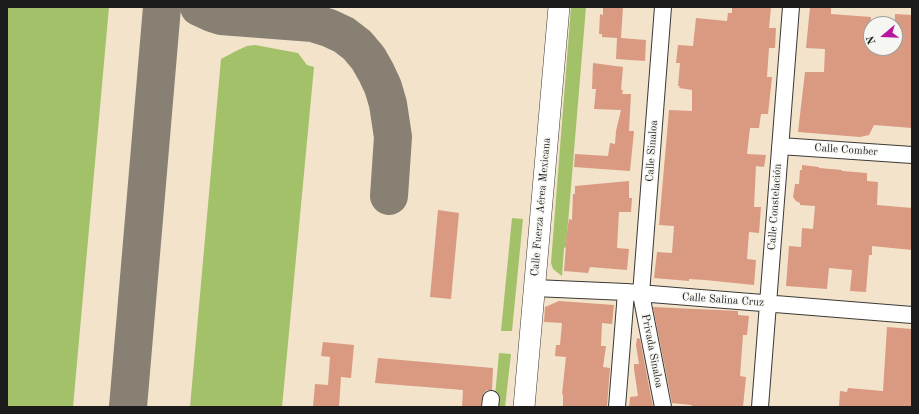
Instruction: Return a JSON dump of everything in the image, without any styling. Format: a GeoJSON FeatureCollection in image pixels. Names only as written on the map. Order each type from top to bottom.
{"type":"FeatureCollection","features":[{"type":"Feature","properties":{"kind":"main road","name":"Calle Fuerza Aérea Mexicana"},"geometry":{"type":"LineString","coordinates":[[524,407],[559,7]]}},
{"type":"Feature","properties":{"kind":"street","name":"Calle Sinaloa"},"geometry":{"type":"LineString","coordinates":[[617,407],[633,293],[663,7]]}},
{"type":"Feature","properties":{"kind":"street","name":"Calle Constelación"},"geometry":{"type":"LineString","coordinates":[[760,407],[791,7]]}},
{"type":"Feature","properties":{"kind":"street","name":"Calle Comber"},"geometry":{"type":"LineString","coordinates":[[780,146],[912,155]]}},
{"type":"Feature","properties":{"kind":"street","name":"Calle Salina Cruz"},"geometry":{"type":"LineString","coordinates":[[534,288],[633,293],[912,315]]}},
{"type":"Feature","properties":{"kind":"street","name":"Privada Sinaloa"},"geometry":{"type":"LineString","coordinates":[[633,293],[663,407]]}},
{"type":"Feature","properties":{"kind":"green space"},"geometry":{"type":"Polygon","coordinates":[[[7,7],[109,7],[73,407],[7,407],[7,7]]]}},
{"type":"Feature","properties":{"kind":"green space"},"geometry":{"type":"Polygon","coordinates":[[[571,7],[586,7],[566,247],[564,248],[562,276],[553,269],[551,263],[571,7]]]}},
{"type":"Feature","properties":{"kind":"green space"},"geometry":{"type":"Polygon","coordinates":[[[255,45],[298,53],[307,65],[314,67],[282,407],[190,407],[221,59],[247,46],[255,45]]]}},
{"type":"Feature","properties":{"kind":"green space"},"geometry":{"type":"Polygon","coordinates":[[[512,218],[523,219],[512,331],[501,331],[512,218]]]}},
{"type":"Feature","properties":{"kind":"green space"},"geometry":{"type":"Polygon","coordinates":[[[499,353],[511,354],[505,407],[494,407],[499,353]]]}},
{"type":"Feature","properties":{"kind":"building"},"geometry":{"type":"Polygon","coordinates":[[[603,7],[623,7],[621,38],[646,40],[645,61],[616,59],[617,38],[602,37],[602,34],[599,34],[600,14],[603,15],[603,7]]]}},
{"type":"Feature","properties":{"kind":"building"},"geometry":{"type":"Polygon","coordinates":[[[732,7],[771,7],[769,28],[776,28],[775,48],[769,48],[767,77],[772,77],[768,114],[761,114],[759,128],[750,128],[747,154],[766,155],[764,167],[756,166],[754,207],[761,207],[759,233],[749,232],[747,259],[756,260],[754,285],[705,280],[689,279],[689,281],[654,278],[657,252],[672,253],[674,226],[659,225],[669,110],[692,111],[692,90],[679,88],[680,86],[678,86],[680,63],[676,63],[678,45],[693,46],[696,18],[727,21],[728,13],[732,13],[732,7]]]}},
{"type":"Feature","properties":{"kind":"building"},"geometry":{"type":"Polygon","coordinates":[[[810,7],[831,8],[831,14],[863,16],[863,56],[903,56],[903,16],[895,16],[895,14],[912,15],[912,128],[874,125],[869,135],[860,137],[798,132],[805,72],[824,72],[825,49],[806,48],[810,7]]]}},
{"type":"Feature","properties":{"kind":"building"},"geometry":{"type":"Polygon","coordinates":[[[593,63],[623,67],[621,90],[623,90],[622,94],[631,94],[629,131],[634,131],[630,171],[574,167],[575,154],[608,156],[610,143],[615,144],[616,131],[621,110],[594,109],[596,89],[592,89],[593,63]]]}},
{"type":"Feature","properties":{"kind":"building"},"geometry":{"type":"Polygon","coordinates":[[[802,165],[867,173],[867,181],[878,182],[877,205],[912,208],[912,250],[872,246],[872,255],[869,255],[866,292],[850,291],[852,270],[829,268],[827,289],[786,286],[789,246],[801,247],[802,228],[813,229],[815,206],[800,205],[800,203],[793,197],[795,184],[799,184],[802,165]]]}},
{"type":"Feature","properties":{"kind":"building"},"geometry":{"type":"Polygon","coordinates":[[[629,181],[629,198],[632,198],[631,212],[619,212],[617,248],[629,249],[627,270],[590,267],[588,273],[564,271],[567,232],[569,219],[572,220],[573,194],[575,194],[575,186],[629,181]]]}},
{"type":"Feature","properties":{"kind":"building"},"geometry":{"type":"Polygon","coordinates":[[[438,210],[459,213],[451,299],[430,297],[438,210]]]}},
{"type":"Feature","properties":{"kind":"building"},"geometry":{"type":"Polygon","coordinates":[[[559,301],[614,305],[612,324],[602,323],[601,346],[606,346],[603,367],[610,368],[607,407],[563,407],[562,394],[566,357],[555,356],[556,345],[560,345],[562,323],[544,322],[545,307],[559,301]]]}},
{"type":"Feature","properties":{"kind":"building"},"geometry":{"type":"Polygon","coordinates":[[[653,307],[738,311],[738,315],[749,316],[747,335],[743,335],[740,376],[746,377],[743,407],[694,407],[691,405],[672,403],[653,307]]]}},
{"type":"Feature","properties":{"kind":"building"},"geometry":{"type":"Polygon","coordinates":[[[887,327],[912,329],[912,407],[839,407],[840,391],[847,392],[848,388],[883,391],[887,327]]]}},
{"type":"Feature","properties":{"kind":"building"},"geometry":{"type":"Polygon","coordinates":[[[637,338],[640,339],[653,407],[629,407],[630,397],[638,396],[634,369],[634,364],[639,364],[636,345],[637,338]]]}},
{"type":"Feature","properties":{"kind":"building"},"geometry":{"type":"Polygon","coordinates":[[[323,342],[354,345],[351,378],[341,377],[339,407],[313,407],[315,384],[328,385],[330,357],[321,356],[323,342]]]}},
{"type":"Feature","properties":{"kind":"building"},"geometry":{"type":"Polygon","coordinates":[[[378,358],[493,368],[492,390],[487,390],[483,394],[481,407],[462,407],[463,390],[375,383],[378,358]]]}},
{"type":"Feature","properties":{"kind":"taxiway"},"geometry":{"type":"LineString","coordinates":[[128,407],[162,7]]}},
{"type":"Feature","properties":{"kind":"taxiway"},"geometry":{"type":"LineString","coordinates":[[199,7],[221,16],[313,23],[344,35],[357,45],[368,58],[376,72],[383,87],[388,104],[393,137],[389,196]]}}]}
